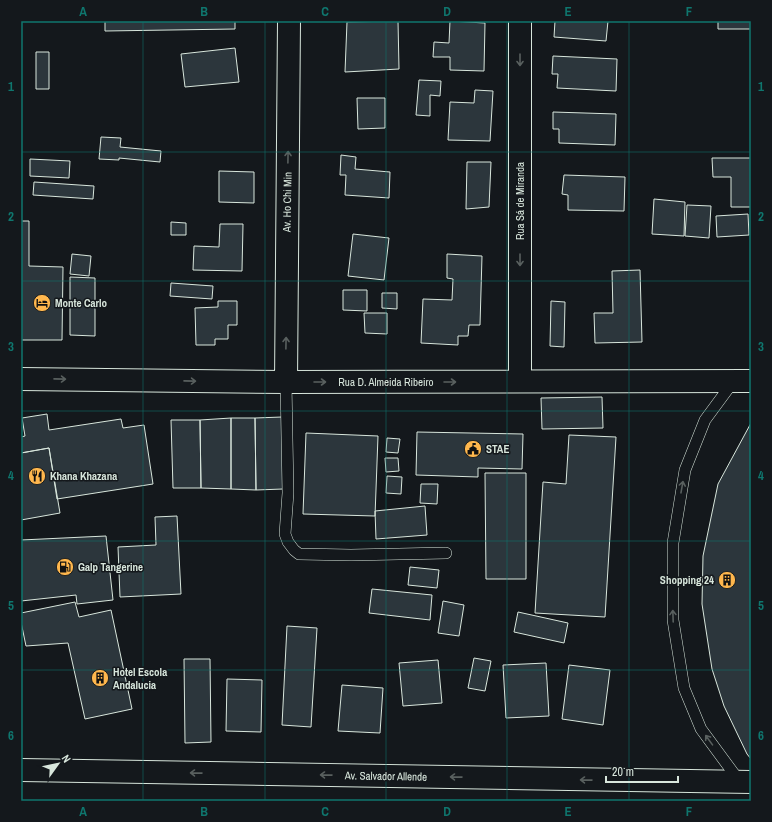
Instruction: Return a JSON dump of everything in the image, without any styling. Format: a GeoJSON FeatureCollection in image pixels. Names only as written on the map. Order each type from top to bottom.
{"type":"FeatureCollection","features":[{"type":"Feature","properties":{"kind":"street","name":"Av. Ho Chi Min"},"geometry":{"type":"LineString","coordinates":[[286,382],[289,21]]}},
{"type":"Feature","properties":{"kind":"street","name":"Rua Sá de Miranda"},"geometry":{"type":"LineString","coordinates":[[520,21],[520,381]]}},
{"type":"Feature","properties":{"kind":"street","name":"Rua D. Almeida Ribeiro"},"geometry":{"type":"LineString","coordinates":[[21,379],[286,382],[742,382]]}},
{"type":"Feature","properties":{"kind":"street","name":"Av. Salvador Allende"},"geometry":{"type":"LineString","coordinates":[[21,770],[746,782]]}},
{"type":"Feature","properties":{"kind":"lane"},"geometry":{"type":"LineString","coordinates":[[286,382],[288,493],[285,534],[288,542],[294,550],[299,554],[351,555],[446,553]]}},
{"type":"Feature","properties":{"kind":"lane"},"geometry":{"type":"LineString","coordinates":[[742,382],[705,420],[685,470],[673,543],[673,620],[684,688],[702,729],[746,782]]}},
{"type":"Feature","properties":{"kind":"building"},"geometry":{"type":"Polygon","coordinates":[[[105,21],[235,21],[235,29],[105,31],[105,21]]]}},
{"type":"Feature","properties":{"kind":"building"},"geometry":{"type":"Polygon","coordinates":[[[398,21],[399,69],[345,72],[347,22],[398,21]]]}},
{"type":"Feature","properties":{"kind":"building"},"geometry":{"type":"Polygon","coordinates":[[[450,21],[485,23],[484,71],[450,70],[450,57],[433,57],[434,42],[449,43],[450,21]]]}},
{"type":"Feature","properties":{"kind":"building"},"geometry":{"type":"Polygon","coordinates":[[[555,21],[608,21],[606,41],[554,37],[555,21]]]}},
{"type":"Feature","properties":{"kind":"building"},"geometry":{"type":"Polygon","coordinates":[[[718,21],[751,21],[751,29],[718,29],[718,21]]]}},
{"type":"Feature","properties":{"kind":"building"},"geometry":{"type":"Polygon","coordinates":[[[235,48],[239,82],[185,87],[181,54],[235,48]]]}},
{"type":"Feature","properties":{"kind":"building"},"geometry":{"type":"Polygon","coordinates":[[[36,52],[49,52],[49,89],[36,89],[36,52]]]}},
{"type":"Feature","properties":{"kind":"building"},"geometry":{"type":"Polygon","coordinates":[[[553,56],[617,59],[616,91],[557,88],[558,74],[552,74],[553,56]]]}},
{"type":"Feature","properties":{"kind":"building"},"geometry":{"type":"Polygon","coordinates":[[[419,80],[441,81],[440,96],[430,95],[430,116],[416,115],[419,80]]]}},
{"type":"Feature","properties":{"kind":"building"},"geometry":{"type":"Polygon","coordinates":[[[475,90],[493,91],[490,141],[448,140],[450,102],[474,103],[475,90]]]}},
{"type":"Feature","properties":{"kind":"building"},"geometry":{"type":"Polygon","coordinates":[[[357,98],[385,98],[385,128],[358,129],[357,98]]]}},
{"type":"Feature","properties":{"kind":"building"},"geometry":{"type":"Polygon","coordinates":[[[553,112],[616,114],[615,145],[559,143],[559,129],[553,129],[553,112]]]}},
{"type":"Feature","properties":{"kind":"building"},"geometry":{"type":"Polygon","coordinates":[[[101,137],[121,138],[120,147],[161,151],[160,162],[119,158],[119,160],[99,159],[101,137]]]}},
{"type":"Feature","properties":{"kind":"building"},"geometry":{"type":"Polygon","coordinates":[[[341,155],[356,157],[355,169],[390,172],[389,198],[345,195],[346,175],[340,175],[341,155]]]}},
{"type":"Feature","properties":{"kind":"building"},"geometry":{"type":"Polygon","coordinates":[[[712,158],[751,158],[751,207],[731,207],[731,177],[713,177],[712,158]]]}},
{"type":"Feature","properties":{"kind":"building"},"geometry":{"type":"Polygon","coordinates":[[[30,159],[70,161],[69,178],[30,176],[30,159]]]}},
{"type":"Feature","properties":{"kind":"building"},"geometry":{"type":"Polygon","coordinates":[[[467,162],[491,162],[489,207],[466,209],[467,162]]]}},
{"type":"Feature","properties":{"kind":"building"},"geometry":{"type":"Polygon","coordinates":[[[219,171],[254,172],[254,203],[219,202],[219,171]]]}},
{"type":"Feature","properties":{"kind":"building"},"geometry":{"type":"Polygon","coordinates":[[[564,175],[625,177],[624,211],[568,210],[568,195],[562,194],[564,175]]]}},
{"type":"Feature","properties":{"kind":"building"},"geometry":{"type":"Polygon","coordinates":[[[34,182],[94,186],[93,199],[33,195],[34,182]]]}},
{"type":"Feature","properties":{"kind":"building"},"geometry":{"type":"Polygon","coordinates":[[[654,199],[685,202],[684,236],[652,234],[654,199]]]}},
{"type":"Feature","properties":{"kind":"building"},"geometry":{"type":"Polygon","coordinates":[[[687,205],[711,206],[709,238],[685,236],[687,205]]]}},
{"type":"Feature","properties":{"kind":"building"},"geometry":{"type":"Polygon","coordinates":[[[748,214],[749,235],[717,237],[716,216],[748,214]]]}},
{"type":"Feature","properties":{"kind":"building","name":"Monte Carlo"},"geometry":{"type":"Polygon","coordinates":[[[21,221],[29,221],[29,266],[63,267],[62,340],[21,340],[21,221]]]}},
{"type":"Feature","properties":{"kind":"building"},"geometry":{"type":"Polygon","coordinates":[[[171,222],[186,223],[186,235],[171,235],[171,222]]]}},
{"type":"Feature","properties":{"kind":"building"},"geometry":{"type":"Polygon","coordinates":[[[220,224],[243,224],[242,271],[193,270],[194,246],[219,247],[220,224]]]}},
{"type":"Feature","properties":{"kind":"building"},"geometry":{"type":"Polygon","coordinates":[[[353,234],[389,238],[384,280],[348,276],[353,234]]]}},
{"type":"Feature","properties":{"kind":"building"},"geometry":{"type":"Polygon","coordinates":[[[72,254],[91,256],[89,276],[70,274],[72,254]]]}},
{"type":"Feature","properties":{"kind":"building"},"geometry":{"type":"Polygon","coordinates":[[[447,254],[482,256],[480,325],[469,325],[468,336],[458,336],[458,345],[421,343],[423,299],[452,300],[453,279],[447,278],[447,254]]]}},
{"type":"Feature","properties":{"kind":"building"},"geometry":{"type":"Polygon","coordinates":[[[640,270],[642,342],[595,343],[594,313],[613,313],[612,271],[640,270]]]}},
{"type":"Feature","properties":{"kind":"building"},"geometry":{"type":"Polygon","coordinates":[[[70,277],[95,278],[95,336],[70,335],[70,277]]]}},
{"type":"Feature","properties":{"kind":"building"},"geometry":{"type":"Polygon","coordinates":[[[171,283],[213,286],[212,299],[170,296],[171,283]]]}},
{"type":"Feature","properties":{"kind":"building"},"geometry":{"type":"Polygon","coordinates":[[[343,290],[367,290],[367,311],[343,310],[343,290]]]}},
{"type":"Feature","properties":{"kind":"building"},"geometry":{"type":"Polygon","coordinates":[[[382,293],[397,293],[397,309],[382,308],[382,293]]]}},
{"type":"Feature","properties":{"kind":"building"},"geometry":{"type":"Polygon","coordinates":[[[218,301],[237,301],[237,325],[228,325],[228,339],[215,339],[215,345],[196,345],[195,308],[218,307],[218,301]]]}},
{"type":"Feature","properties":{"kind":"building"},"geometry":{"type":"Polygon","coordinates":[[[551,301],[565,302],[564,347],[550,346],[551,301]]]}},
{"type":"Feature","properties":{"kind":"building"},"geometry":{"type":"Polygon","coordinates":[[[364,313],[387,313],[387,334],[365,333],[364,313]]]}},
{"type":"Feature","properties":{"kind":"building"},"geometry":{"type":"Polygon","coordinates":[[[602,397],[603,428],[542,429],[541,398],[602,397]]]}},
{"type":"Feature","properties":{"kind":"building"},"geometry":{"type":"Polygon","coordinates":[[[47,414],[49,430],[121,419],[123,428],[144,425],[153,484],[57,499],[49,448],[21,453],[21,437],[25,436],[22,418],[47,414]]]}},
{"type":"Feature","properties":{"kind":"building"},"geometry":{"type":"Polygon","coordinates":[[[282,417],[283,489],[256,490],[255,418],[282,417]]]}},
{"type":"Feature","properties":{"kind":"building"},"geometry":{"type":"Polygon","coordinates":[[[231,418],[255,418],[256,490],[231,489],[231,418]]]}},
{"type":"Feature","properties":{"kind":"building"},"geometry":{"type":"Polygon","coordinates":[[[231,418],[231,489],[201,488],[200,420],[231,418]]]}},
{"type":"Feature","properties":{"kind":"building"},"geometry":{"type":"Polygon","coordinates":[[[171,420],[200,420],[201,488],[173,488],[171,420]]]}},
{"type":"Feature","properties":{"kind":"building","name":"Shopping 24"},"geometry":{"type":"Polygon","coordinates":[[[751,423],[751,759],[747,754],[724,706],[712,669],[702,604],[703,556],[718,484],[751,423]]]}},
{"type":"Feature","properties":{"kind":"building"},"geometry":{"type":"Polygon","coordinates":[[[417,432],[523,434],[522,469],[478,468],[478,477],[416,475],[417,432]]]}},
{"type":"Feature","properties":{"kind":"building"},"geometry":{"type":"Polygon","coordinates":[[[306,433],[378,436],[375,516],[303,514],[306,433]]]}},
{"type":"Feature","properties":{"kind":"building"},"geometry":{"type":"Polygon","coordinates":[[[569,435],[616,437],[605,617],[535,613],[543,482],[566,484],[569,435]]]}},
{"type":"Feature","properties":{"kind":"building"},"geometry":{"type":"Polygon","coordinates":[[[387,438],[400,439],[398,453],[386,452],[387,438]]]}},
{"type":"Feature","properties":{"kind":"building","name":"Khana Khazana"},"geometry":{"type":"Polygon","coordinates":[[[49,448],[60,513],[21,520],[21,453],[49,448]]]}},
{"type":"Feature","properties":{"kind":"building"},"geometry":{"type":"Polygon","coordinates":[[[385,458],[398,458],[399,471],[386,472],[385,458]]]}},
{"type":"Feature","properties":{"kind":"building"},"geometry":{"type":"Polygon","coordinates":[[[485,473],[526,473],[526,579],[486,579],[485,473]]]}},
{"type":"Feature","properties":{"kind":"building"},"geometry":{"type":"Polygon","coordinates":[[[387,476],[402,477],[401,494],[386,493],[387,476]]]}},
{"type":"Feature","properties":{"kind":"building"},"geometry":{"type":"Polygon","coordinates":[[[421,484],[438,484],[437,504],[420,503],[421,484]]]}},
{"type":"Feature","properties":{"kind":"building"},"geometry":{"type":"Polygon","coordinates":[[[425,506],[427,535],[376,539],[375,511],[425,506]]]}},
{"type":"Feature","properties":{"kind":"building"},"geometry":{"type":"Polygon","coordinates":[[[177,516],[181,594],[120,597],[118,547],[156,545],[155,517],[177,516]]]}},
{"type":"Feature","properties":{"kind":"building","name":"Galp Tangerine"},"geometry":{"type":"Polygon","coordinates":[[[106,536],[113,600],[77,604],[76,595],[21,601],[21,540],[106,536]]]}},
{"type":"Feature","properties":{"kind":"building"},"geometry":{"type":"Polygon","coordinates":[[[410,567],[439,570],[437,588],[408,585],[410,567]]]}},
{"type":"Feature","properties":{"kind":"building"},"geometry":{"type":"Polygon","coordinates":[[[372,589],[432,595],[430,620],[369,613],[372,589]]]}},
{"type":"Feature","properties":{"kind":"building"},"geometry":{"type":"Polygon","coordinates":[[[443,601],[464,605],[459,636],[438,633],[443,601]]]}},
{"type":"Feature","properties":{"kind":"building","name":"Hotel Escola Andalucia"},"geometry":{"type":"Polygon","coordinates":[[[75,602],[79,617],[111,610],[132,709],[85,719],[68,643],[26,646],[21,622],[21,613],[75,602]]]}},
{"type":"Feature","properties":{"kind":"building"},"geometry":{"type":"Polygon","coordinates":[[[518,612],[568,623],[564,643],[514,632],[518,612]]]}},
{"type":"Feature","properties":{"kind":"building"},"geometry":{"type":"Polygon","coordinates":[[[287,626],[317,628],[311,727],[282,725],[287,626]]]}},
{"type":"Feature","properties":{"kind":"building"},"geometry":{"type":"Polygon","coordinates":[[[474,658],[491,661],[485,691],[468,688],[474,658]]]}},
{"type":"Feature","properties":{"kind":"building"},"geometry":{"type":"Polygon","coordinates":[[[184,659],[210,659],[211,742],[185,743],[184,659]]]}},
{"type":"Feature","properties":{"kind":"building"},"geometry":{"type":"Polygon","coordinates":[[[438,660],[442,703],[403,706],[399,663],[438,660]]]}},
{"type":"Feature","properties":{"kind":"building"},"geometry":{"type":"Polygon","coordinates":[[[546,663],[549,716],[506,718],[503,665],[546,663]]]}},
{"type":"Feature","properties":{"kind":"building"},"geometry":{"type":"Polygon","coordinates":[[[569,665],[610,670],[603,725],[562,719],[569,665]]]}},
{"type":"Feature","properties":{"kind":"building"},"geometry":{"type":"Polygon","coordinates":[[[227,679],[262,680],[261,732],[226,731],[227,679]]]}},
{"type":"Feature","properties":{"kind":"building"},"geometry":{"type":"Polygon","coordinates":[[[342,685],[383,688],[380,733],[338,731],[342,685]]]}},
{"type":"Feature","properties":{"kind":"place","name":"Monte Carlo"},"geometry":{"type":"Point","coordinates":[42,303]}},
{"type":"Feature","properties":{"kind":"place","name":"STAE"},"geometry":{"type":"Point","coordinates":[473,449]}},
{"type":"Feature","properties":{"kind":"place","name":"Khana Khazana"},"geometry":{"type":"Point","coordinates":[37,476]}},
{"type":"Feature","properties":{"kind":"place","name":"Galp Tangerine"},"geometry":{"type":"Point","coordinates":[65,567]}},
{"type":"Feature","properties":{"kind":"place","name":"Shopping 24"},"geometry":{"type":"Point","coordinates":[727,580]}},
{"type":"Feature","properties":{"kind":"place","name":"Hotel Escola Andalucia"},"geometry":{"type":"Point","coordinates":[100,678]}}]}
